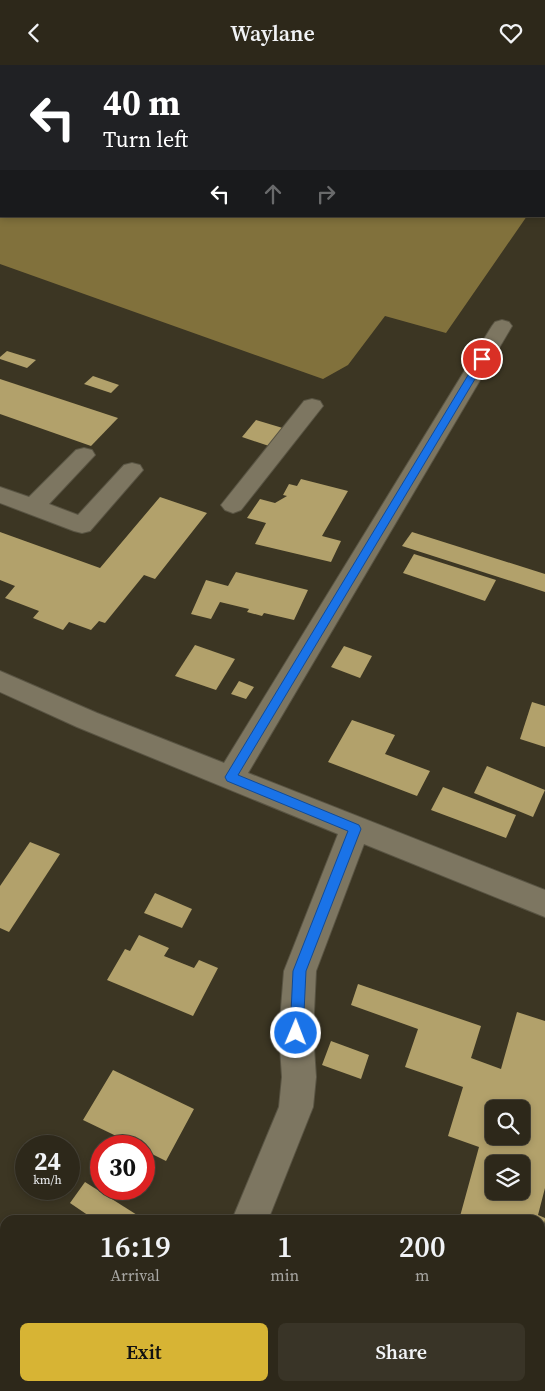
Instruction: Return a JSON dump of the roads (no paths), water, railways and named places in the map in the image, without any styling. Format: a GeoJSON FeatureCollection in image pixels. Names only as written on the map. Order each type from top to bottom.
{"type":"FeatureCollection","features":[{"type":"Feature","properties":{"kind":"street"},"geometry":{"type":"LineString","coordinates":[[231,777],[502,326]]}},
{"type":"Feature","properties":{"kind":"street"},"geometry":{"type":"LineString","coordinates":[[233,505],[312,406]]}},
{"type":"Feature","properties":{"kind":"street"},"geometry":{"type":"LineString","coordinates":[[33,507],[84,455]]}},
{"type":"Feature","properties":{"kind":"street"},"geometry":{"type":"LineString","coordinates":[[0,495],[82,525],[132,471]]}},
{"type":"Feature","properties":{"kind":"street"},"geometry":{"type":"LineString","coordinates":[[0,681],[87,720],[545,904]]}},
{"type":"Feature","properties":{"kind":"street"},"geometry":{"type":"LineString","coordinates":[[252,1215],[296,1107],[299,1077],[296,1033],[300,971],[355,829]]}}]}
